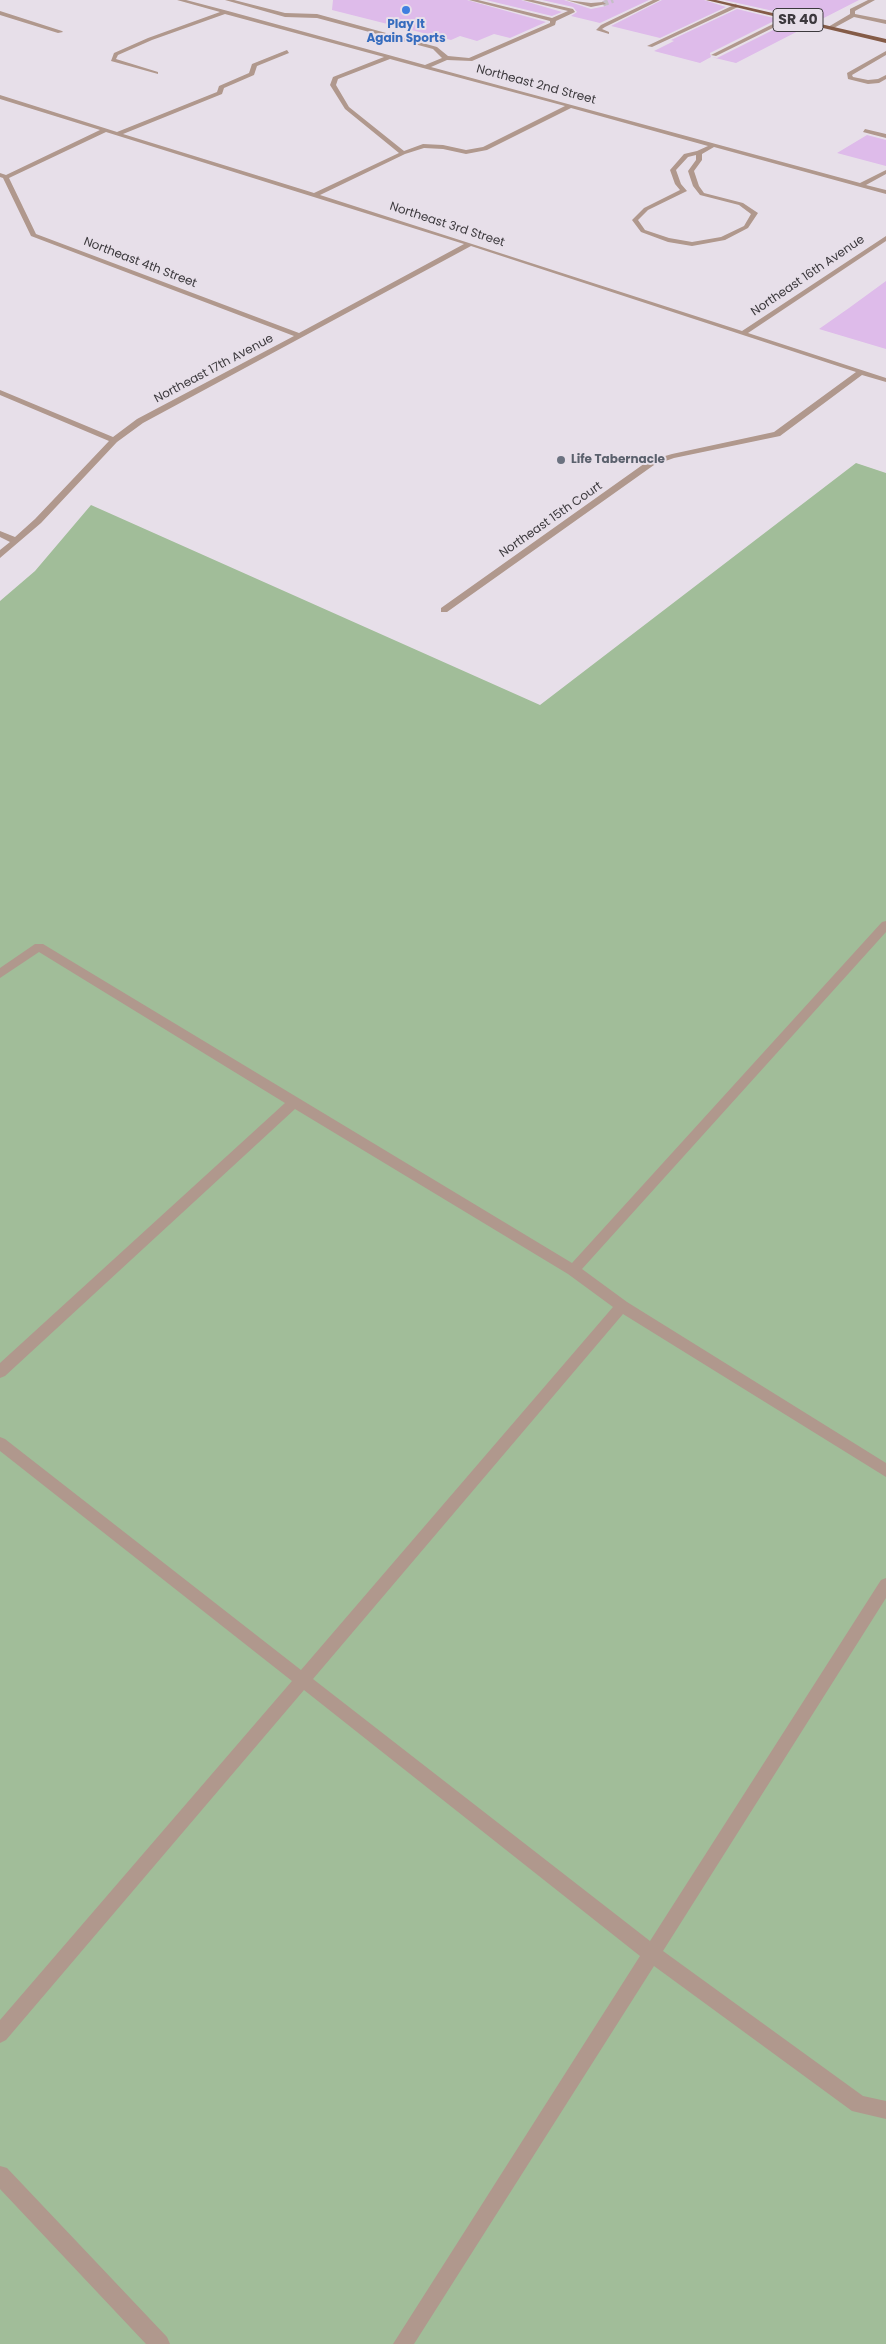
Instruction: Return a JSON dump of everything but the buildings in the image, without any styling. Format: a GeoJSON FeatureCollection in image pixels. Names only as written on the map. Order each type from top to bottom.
{"type":"FeatureCollection","features":[{"type":"Feature","properties":{"kind":"main road","name":"SR 40"},"geometry":{"type":"LineString","coordinates":[[709,0],[886,41]]}},
{"type":"Feature","properties":{"kind":"street","name":"Northeast 2nd Street"},"geometry":{"type":"LineString","coordinates":[[180,0],[572,105],[886,192]]}},
{"type":"Feature","properties":{"kind":"street"},"geometry":{"type":"LineString","coordinates":[[472,0],[553,20],[573,11],[526,0]]}},
{"type":"Feature","properties":{"kind":"street"},"geometry":{"type":"LineString","coordinates":[[488,4],[498,0]]}},
{"type":"Feature","properties":{"kind":"street"},"geometry":{"type":"LineString","coordinates":[[569,0],[591,5],[603,4]]}},
{"type":"Feature","properties":{"kind":"street"},"geometry":{"type":"LineString","coordinates":[[607,33],[599,30],[603,26],[657,0]]}},
{"type":"Feature","properties":{"kind":"street"},"geometry":{"type":"LineString","coordinates":[[853,15],[852,10],[872,0]]}},
{"type":"Feature","properties":{"kind":"street"},"geometry":{"type":"LineString","coordinates":[[214,9],[231,1],[285,15],[317,16],[435,48],[446,58]]}},
{"type":"Feature","properties":{"kind":"street"},"geometry":{"type":"LineString","coordinates":[[650,46],[736,6]]}},
{"type":"Feature","properties":{"kind":"street"},"geometry":{"type":"LineString","coordinates":[[156,73],[113,60],[116,54],[142,41],[226,12]]}},
{"type":"Feature","properties":{"kind":"street"},"geometry":{"type":"LineString","coordinates":[[0,13],[60,32]]}},
{"type":"Feature","properties":{"kind":"street"},"geometry":{"type":"LineString","coordinates":[[830,28],[853,15],[886,22]]}},
{"type":"Feature","properties":{"kind":"street"},"geometry":{"type":"LineString","coordinates":[[714,55],[789,18]]}},
{"type":"Feature","properties":{"kind":"street"},"geometry":{"type":"LineString","coordinates":[[425,67],[446,58],[470,60],[553,24],[553,20]]}},
{"type":"Feature","properties":{"kind":"street"},"geometry":{"type":"LineString","coordinates":[[119,133],[220,93],[221,87],[252,74],[254,65],[287,52]]}},
{"type":"Feature","properties":{"kind":"street"},"geometry":{"type":"LineString","coordinates":[[886,53],[849,74],[850,78],[868,82],[886,77]]}},
{"type":"Feature","properties":{"kind":"street"},"geometry":{"type":"LineString","coordinates":[[389,57],[335,78],[333,85],[347,108],[403,153]]}},
{"type":"Feature","properties":{"kind":"street","name":"Northeast 3rd Street"},"geometry":{"type":"LineString","coordinates":[[0,96],[470,244],[886,380]]}},
{"type":"Feature","properties":{"kind":"street"},"geometry":{"type":"LineString","coordinates":[[315,195],[403,153],[423,146],[443,147],[466,152],[484,149],[572,105]]}},
{"type":"Feature","properties":{"kind":"street"},"geometry":{"type":"LineString","coordinates":[[3,176],[107,129]]}},
{"type":"Feature","properties":{"kind":"street"},"geometry":{"type":"LineString","coordinates":[[865,131],[886,136]]}},
{"type":"Feature","properties":{"kind":"street"},"geometry":{"type":"LineString","coordinates":[[699,153],[699,160],[691,171],[696,186],[702,194],[741,204],[755,212],[746,227],[723,239],[692,244],[668,240],[643,231],[635,220],[646,209],[684,191],[678,184],[673,170],[686,155],[699,153],[714,145]]}},
{"type":"Feature","properties":{"kind":"street"},"geometry":{"type":"LineString","coordinates":[[861,185],[886,172]]}},
{"type":"Feature","properties":{"kind":"street","name":"Northeast 4th Street"},"geometry":{"type":"LineString","coordinates":[[3,176],[33,235],[299,335]]}},
{"type":"Feature","properties":{"kind":"street","name":"Northeast 16th Avenue"},"geometry":{"type":"LineString","coordinates":[[743,333],[886,238]]}},
{"type":"Feature","properties":{"kind":"street","name":"Northeast 17th Avenue"},"geometry":{"type":"LineString","coordinates":[[0,555],[38,521],[114,440],[140,421],[470,244]]}},
{"type":"Feature","properties":{"kind":"street","name":"Northeast 15th Court"},"geometry":{"type":"LineString","coordinates":[[444,610],[651,463],[672,456],[777,434],[861,372]]}},
{"type":"Feature","properties":{"kind":"street"},"geometry":{"type":"LineString","coordinates":[[0,392],[114,440]]}},
{"type":"Feature","properties":{"kind":"street"},"geometry":{"type":"LineString","coordinates":[[0,534],[16,541]]}},
{"type":"Feature","properties":{"kind":"street"},"geometry":{"type":"LineString","coordinates":[[573,1270],[886,925]]}},
{"type":"Feature","properties":{"kind":"street"},"geometry":{"type":"LineString","coordinates":[[0,974],[5,964],[39,947],[573,1270],[622,1306],[886,1471]]}},
{"type":"Feature","properties":{"kind":"street"},"geometry":{"type":"LineString","coordinates":[[0,1372],[294,1102]]}},
{"type":"Feature","properties":{"kind":"street"},"geometry":{"type":"LineString","coordinates":[[0,2034],[622,1306]]}},
{"type":"Feature","properties":{"kind":"street"},"geometry":{"type":"LineString","coordinates":[[0,1443],[650,1953],[859,2104],[886,2110]]}},
{"type":"Feature","properties":{"kind":"street"},"geometry":{"type":"LineString","coordinates":[[403,2344],[650,1953],[886,1585]]}},
{"type":"Feature","properties":{"kind":"street"},"geometry":{"type":"LineString","coordinates":[[0,2175],[160,2344]]}},
{"type":"Feature","properties":{"kind":"green space"},"geometry":{"type":"Polygon","coordinates":[[[856,463],[886,473],[886,2344],[0,2344],[0,601],[35,571],[91,505],[540,705],[856,463]]]}},
{"type":"Feature","properties":{"kind":"tunnel"},"geometry":{"type":"LineString","coordinates":[[603,4],[613,0]]}},
{"type":"Feature","properties":{"kind":"place","name":"Play It Again Sports"},"geometry":{"type":"Point","coordinates":[406,10]}},
{"type":"Feature","properties":{"kind":"place","name":"Life Tabernacle"},"geometry":{"type":"Point","coordinates":[561,460]}}]}
